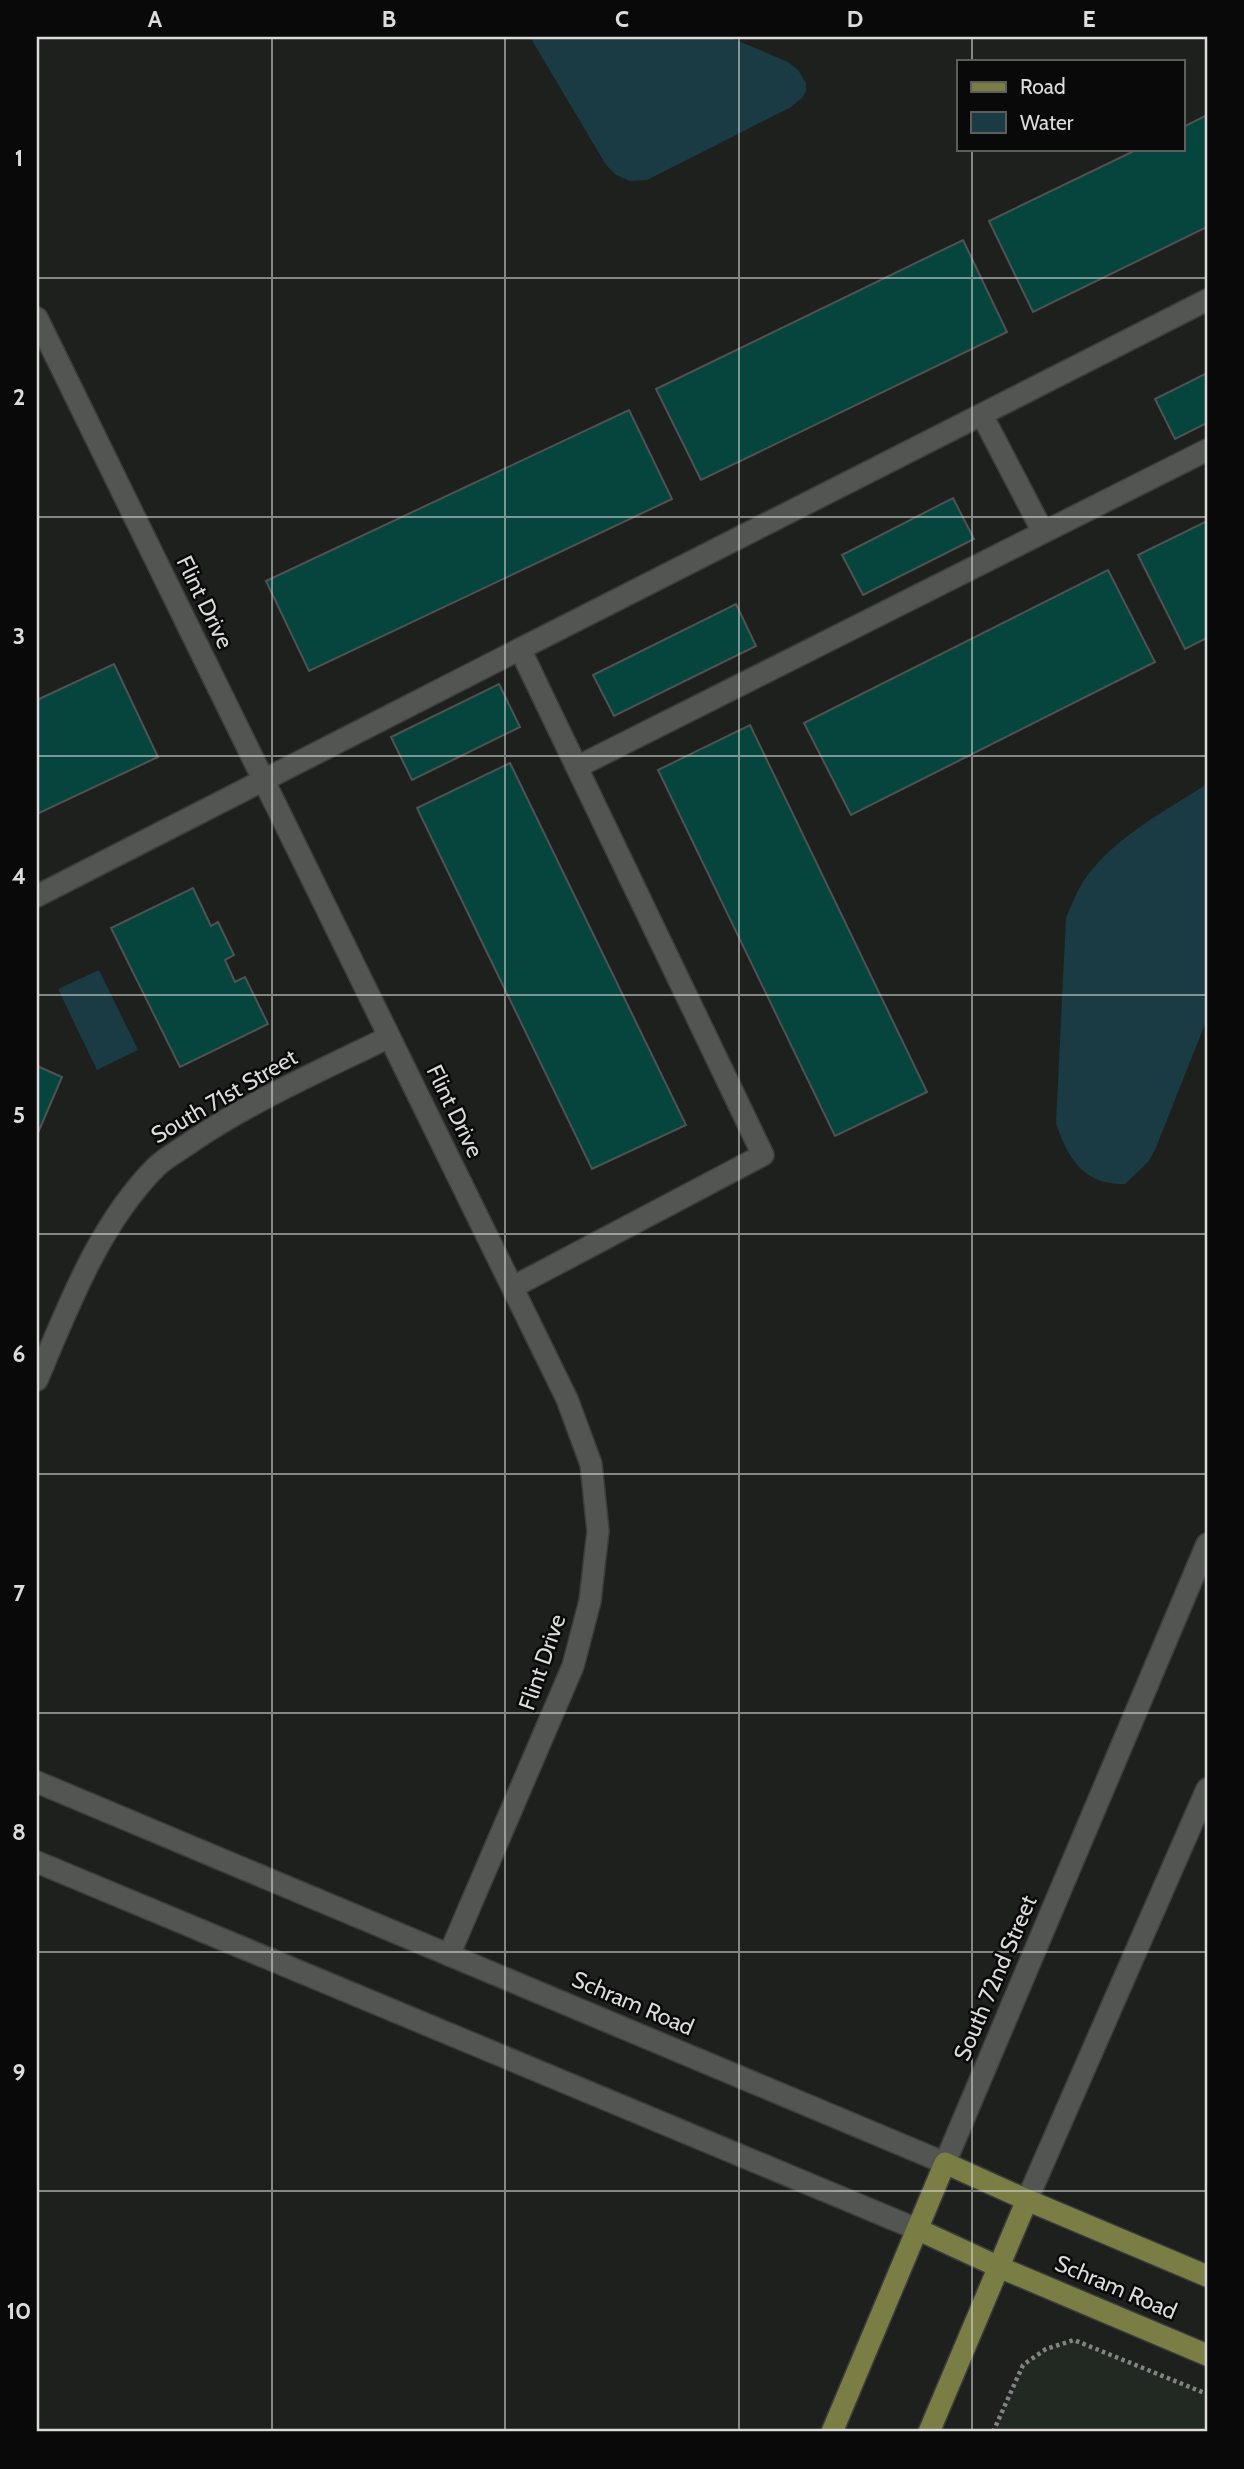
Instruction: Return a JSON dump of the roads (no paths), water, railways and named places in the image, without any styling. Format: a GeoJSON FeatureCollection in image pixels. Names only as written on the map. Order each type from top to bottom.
{"type":"FeatureCollection","features":[{"type":"Feature","properties":{"kind":"main road","name":"Schram Road"},"geometry":{"type":"LineString","coordinates":[[945,2163],[1207,2276]]}},
{"type":"Feature","properties":{"kind":"main road","name":"South 72nd Street"},"geometry":{"type":"LineString","coordinates":[[832,2432],[945,2163]]}},
{"type":"Feature","properties":{"kind":"main road"},"geometry":{"type":"LineString","coordinates":[[929,2432],[1027,2200]]}},
{"type":"Feature","properties":{"kind":"main road","name":"Schram Road"},"geometry":{"type":"LineString","coordinates":[[919,2230],[1207,2355]]}},
{"type":"Feature","properties":{"kind":"street"},"geometry":{"type":"LineString","coordinates":[[37,896],[1207,300]]}},
{"type":"Feature","properties":{"kind":"street","name":"Flint Drive"},"geometry":{"type":"LineString","coordinates":[[37,318],[513,1287],[567,1399],[591,1464],[598,1531],[590,1601],[573,1666],[449,1955]]}},
{"type":"Feature","properties":{"kind":"street"},"geometry":{"type":"LineString","coordinates":[[982,415],[1043,532]]}},
{"type":"Feature","properties":{"kind":"street"},"geometry":{"type":"LineString","coordinates":[[578,767],[1207,450]]}},
{"type":"Feature","properties":{"kind":"street"},"geometry":{"type":"LineString","coordinates":[[513,1287],[763,1155],[520,649]]}},
{"type":"Feature","properties":{"kind":"street","name":"South 71st Street"},"geometry":{"type":"LineString","coordinates":[[37,1380],[81,1276],[116,1217],[157,1166],[213,1128],[271,1095],[389,1037]]}},
{"type":"Feature","properties":{"kind":"street","name":"South 72nd Street"},"geometry":{"type":"LineString","coordinates":[[945,2163],[1207,1544]]}},
{"type":"Feature","properties":{"kind":"street","name":"Schram Road"},"geometry":{"type":"LineString","coordinates":[[37,1782],[945,2163]]}},
{"type":"Feature","properties":{"kind":"street"},"geometry":{"type":"LineString","coordinates":[[1027,2200],[1207,1789]]}},
{"type":"Feature","properties":{"kind":"street","name":"Schram Road"},"geometry":{"type":"LineString","coordinates":[[37,1862],[919,2230]]}},
{"type":"Feature","properties":{"kind":"water"},"geometry":{"type":"Polygon","coordinates":[[[530,37],[729,37],[788,62],[798,70],[806,83],[806,91],[791,107],[647,180],[630,181],[616,175],[606,165],[530,37]]]}},
{"type":"Feature","properties":{"kind":"water"},"geometry":{"type":"Polygon","coordinates":[[[1207,784],[1207,1019],[1148,1162],[1125,1184],[1099,1180],[1088,1175],[1072,1158],[1056,1123],[1066,918],[1083,882],[1116,845],[1207,784]]]}},
{"type":"Feature","properties":{"kind":"water"},"geometry":{"type":"Polygon","coordinates":[[[99,970],[138,1050],[97,1070],[58,989],[99,970]]]}}]}
